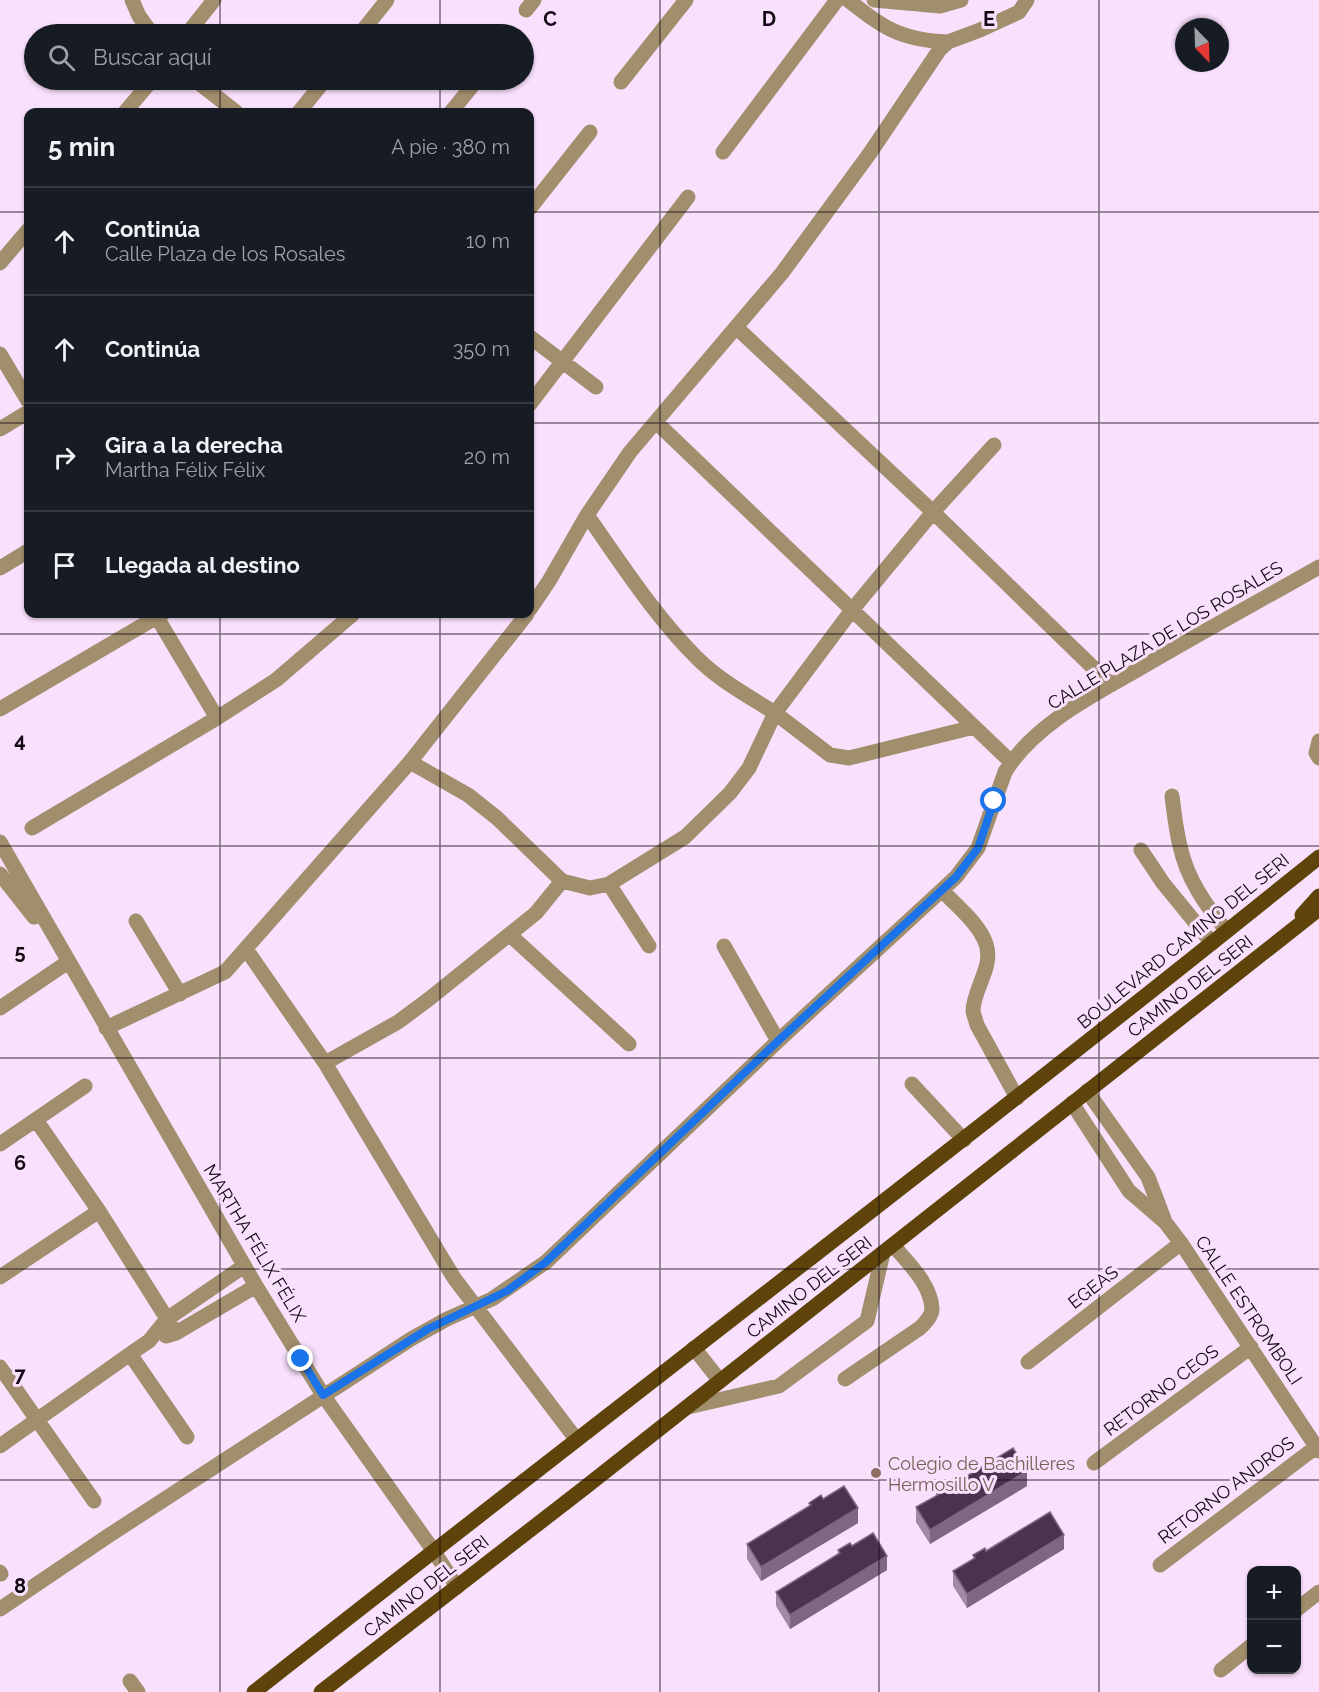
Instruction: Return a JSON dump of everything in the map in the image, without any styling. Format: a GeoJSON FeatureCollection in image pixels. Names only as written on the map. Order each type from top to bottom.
{"type":"FeatureCollection","features":[{"type":"Feature","properties":{"kind":"main road","name":"BOULEVARD CAMINO DEL SERI"},"geometry":{"type":"LineString","coordinates":[[1070,1056],[1319,857]]}},
{"type":"Feature","properties":{"kind":"main road"},"geometry":{"type":"LineString","coordinates":[[1286,934],[1319,896]]}},
{"type":"Feature","properties":{"kind":"main road","name":"CAMINO DEL SERI"},"geometry":{"type":"LineString","coordinates":[[321,1692],[688,1407],[1319,909]]}},
{"type":"Feature","properties":{"kind":"main road","name":"CAMINO DEL SERI"},"geometry":{"type":"LineString","coordinates":[[254,1692],[1070,1056]]}},
{"type":"Feature","properties":{"kind":"street"},"geometry":{"type":"LineString","coordinates":[[132,0],[145,24]]}},
{"type":"Feature","properties":{"kind":"street"},"geometry":{"type":"LineString","coordinates":[[195,24],[214,0]]}},
{"type":"Feature","properties":{"kind":"street"},"geometry":{"type":"LineString","coordinates":[[368,24],[387,0]]}},
{"type":"Feature","properties":{"kind":"street"},"geometry":{"type":"LineString","coordinates":[[621,82],[686,0]]}},
{"type":"Feature","properties":{"kind":"street"},"geometry":{"type":"LineString","coordinates":[[723,152],[837,0]]}},
{"type":"Feature","properties":{"kind":"street"},"geometry":{"type":"LineString","coordinates":[[848,0],[880,25],[903,36],[922,41],[948,42]]}},
{"type":"Feature","properties":{"kind":"street"},"geometry":{"type":"LineString","coordinates":[[873,0],[940,6],[961,0]]}},
{"type":"Feature","properties":{"kind":"street"},"geometry":{"type":"LineString","coordinates":[[534,602],[587,515],[630,452],[657,423],[782,273],[919,84],[940,49],[948,42],[1019,12],[1028,0]]}},
{"type":"Feature","properties":{"kind":"street"},"geometry":{"type":"LineString","coordinates":[[128,108],[144,90]]}},
{"type":"Feature","properties":{"kind":"street"},"geometry":{"type":"LineString","coordinates":[[208,90],[231,108]]}},
{"type":"Feature","properties":{"kind":"street"},"geometry":{"type":"LineString","coordinates":[[302,108],[317,90]]}},
{"type":"Feature","properties":{"kind":"street"},"geometry":{"type":"LineString","coordinates":[[454,108],[469,90]]}},
{"type":"Feature","properties":{"kind":"street"},"geometry":{"type":"LineString","coordinates":[[534,203],[590,132]]}},
{"type":"Feature","properties":{"kind":"street"},"geometry":{"type":"LineString","coordinates":[[534,399],[688,196]]}},
{"type":"Feature","properties":{"kind":"street"},"geometry":{"type":"LineString","coordinates":[[0,263],[24,235]]}},
{"type":"Feature","properties":{"kind":"street"},"geometry":{"type":"LineString","coordinates":[[736,328],[933,512],[1111,685]]}},
{"type":"Feature","properties":{"kind":"street"},"geometry":{"type":"LineString","coordinates":[[534,340],[596,387]]}},
{"type":"Feature","properties":{"kind":"street"},"geometry":{"type":"LineString","coordinates":[[0,354],[24,394]]}},
{"type":"Feature","properties":{"kind":"street"},"geometry":{"type":"LineString","coordinates":[[0,429],[24,414]]}},
{"type":"Feature","properties":{"kind":"street"},"geometry":{"type":"LineString","coordinates":[[657,423],[1011,762]]}},
{"type":"Feature","properties":{"kind":"street"},"geometry":{"type":"LineString","coordinates":[[410,762],[468,795],[497,818],[562,881],[590,888],[609,884],[674,846],[730,793],[749,768],[776,713],[852,610],[933,512],[994,445]]}},
{"type":"Feature","properties":{"kind":"street"},"geometry":{"type":"LineString","coordinates":[[587,515],[653,608],[697,659],[739,690],[776,713],[830,755],[849,758],[974,727]]}},
{"type":"Feature","properties":{"kind":"street"},"geometry":{"type":"LineString","coordinates":[[0,568],[24,553]]}},
{"type":"Feature","properties":{"kind":"street","name":"CALLE PLAZA DE LOS ROSALES"},"geometry":{"type":"LineString","coordinates":[[0,1609],[323,1395],[428,1329],[507,1291],[546,1262],[968,863],[978,848],[999,785],[1011,762],[1037,736],[1060,717],[1111,685],[1319,567]]}},
{"type":"Feature","properties":{"kind":"street"},"geometry":{"type":"LineString","coordinates":[[0,709],[151,618]]}},
{"type":"Feature","properties":{"kind":"street"},"geometry":{"type":"LineString","coordinates":[[160,618],[218,718]]}},
{"type":"Feature","properties":{"kind":"street"},"geometry":{"type":"LineString","coordinates":[[32,828],[218,718],[276,680],[348,618]]}},
{"type":"Feature","properties":{"kind":"street"},"geometry":{"type":"LineString","coordinates":[[106,1029],[225,972],[410,762],[523,618]]}},
{"type":"Feature","properties":{"kind":"street"},"geometry":{"type":"LineString","coordinates":[[1319,741],[1316,753],[1319,758]]}},
{"type":"Feature","properties":{"kind":"street"},"geometry":{"type":"LineString","coordinates":[[1172,796],[1180,848],[1191,879],[1207,906],[1227,931]]}},
{"type":"Feature","properties":{"kind":"street"},"geometry":{"type":"LineString","coordinates":[[0,842],[54,939]]}},
{"type":"Feature","properties":{"kind":"street"},"geometry":{"type":"LineString","coordinates":[[1141,850],[1163,884],[1212,943]]}},
{"type":"Feature","properties":{"kind":"street"},"geometry":{"type":"LineString","coordinates":[[0,874],[54,939]]}},
{"type":"Feature","properties":{"kind":"street"},"geometry":{"type":"LineString","coordinates":[[325,1063],[398,1022],[429,999],[544,906],[562,881]]}},
{"type":"Feature","properties":{"kind":"street"},"geometry":{"type":"LineString","coordinates":[[609,884],[649,946]]}},
{"type":"Feature","properties":{"kind":"street"},"geometry":{"type":"LineString","coordinates":[[942,890],[977,929],[987,945],[987,964],[973,1012],[977,1025],[1017,1098]]}},
{"type":"Feature","properties":{"kind":"street"},"geometry":{"type":"LineString","coordinates":[[136,921],[180,994]]}},
{"type":"Feature","properties":{"kind":"street"},"geometry":{"type":"LineString","coordinates":[[510,934],[629,1044]]}},
{"type":"Feature","properties":{"kind":"street","name":"MARTHA FÉLIX FÉLIX"},"geometry":{"type":"LineString","coordinates":[[54,939],[244,1266],[323,1395],[434,1550],[457,1587]]}},
{"type":"Feature","properties":{"kind":"street"},"geometry":{"type":"LineString","coordinates":[[724,946],[778,1041]]}},
{"type":"Feature","properties":{"kind":"street"},"geometry":{"type":"LineString","coordinates":[[246,949],[325,1063],[454,1278],[576,1439]]}},
{"type":"Feature","properties":{"kind":"street"},"geometry":{"type":"LineString","coordinates":[[0,1008],[68,962]]}},
{"type":"Feature","properties":{"kind":"street"},"geometry":{"type":"LineString","coordinates":[[912,1084],[964,1140]]}},
{"type":"Feature","properties":{"kind":"street"},"geometry":{"type":"LineString","coordinates":[[0,1144],[85,1086]]}},
{"type":"Feature","properties":{"kind":"street"},"geometry":{"type":"LineString","coordinates":[[1087,1091],[1148,1178],[1165,1222]]}},
{"type":"Feature","properties":{"kind":"street"},"geometry":{"type":"LineString","coordinates":[[1072,1104],[1129,1191],[1165,1222]]}},
{"type":"Feature","properties":{"kind":"street"},"geometry":{"type":"LineString","coordinates":[[36,1120],[99,1211],[176,1333]]}},
{"type":"Feature","properties":{"kind":"street"},"geometry":{"type":"LineString","coordinates":[[1129,1191],[1148,1178]]}},
{"type":"Feature","properties":{"kind":"street"},"geometry":{"type":"LineString","coordinates":[[0,1277],[99,1211]]}},
{"type":"Feature","properties":{"kind":"street","name":"CALLE ESTROMBOLI"},"geometry":{"type":"LineString","coordinates":[[1165,1222],[1251,1347],[1317,1449]]}},
{"type":"Feature","properties":{"kind":"street","name":"EGEAS"},"geometry":{"type":"LineString","coordinates":[[1028,1362],[1181,1243]]}},
{"type":"Feature","properties":{"kind":"street"},"geometry":{"type":"LineString","coordinates":[[688,1407],[779,1386],[867,1321],[889,1249],[925,1284],[932,1310],[927,1321],[920,1328],[844,1379]]}},
{"type":"Feature","properties":{"kind":"street"},"geometry":{"type":"LineString","coordinates":[[0,1446],[149,1341],[167,1319],[244,1266]]}},
{"type":"Feature","properties":{"kind":"street"},"geometry":{"type":"LineString","coordinates":[[149,1341],[176,1333],[256,1286]]}},
{"type":"Feature","properties":{"kind":"street","name":"RETORNO CEOS"},"geometry":{"type":"LineString","coordinates":[[1094,1463],[1251,1347]]}},
{"type":"Feature","properties":{"kind":"street"},"geometry":{"type":"LineString","coordinates":[[694,1348],[720,1381]]}},
{"type":"Feature","properties":{"kind":"street"},"geometry":{"type":"LineString","coordinates":[[130,1354],[187,1437]]}},
{"type":"Feature","properties":{"kind":"street"},"geometry":{"type":"LineString","coordinates":[[0,1367],[94,1501]]}},
{"type":"Feature","properties":{"kind":"street","name":"RETORNO ANDROS"},"geometry":{"type":"LineString","coordinates":[[1160,1565],[1317,1449]]}},
{"type":"Feature","properties":{"kind":"street"},"geometry":{"type":"LineString","coordinates":[[1301,1606],[1319,1592]]}},
{"type":"Feature","properties":{"kind":"street"},"geometry":{"type":"LineString","coordinates":[[1221,1670],[1247,1649]]}},
{"type":"Feature","properties":{"kind":"building"},"geometry":{"type":"Polygon","coordinates":[[[1013,1448],[1027,1471],[930,1530],[916,1507],[938,1495],[936,1491],[948,1484],[949,1487],[1013,1448]]]}},
{"type":"Feature","properties":{"kind":"building"},"geometry":{"type":"Polygon","coordinates":[[[844,1486],[858,1508],[761,1567],[747,1544],[811,1505],[809,1503],[821,1495],[823,1499],[844,1486]]]}},
{"type":"Feature","properties":{"kind":"building"},"geometry":{"type":"Polygon","coordinates":[[[1050,1512],[1064,1535],[967,1594],[953,1571],[975,1558],[973,1555],[985,1548],[986,1551],[1050,1512]]]}},
{"type":"Feature","properties":{"kind":"building"},"geometry":{"type":"Polygon","coordinates":[[[873,1533],[887,1556],[790,1615],[776,1592],[840,1553],[838,1550],[850,1543],[852,1546],[873,1533]]]}},
{"type":"Feature","properties":{"kind":"place","name":"Colegio de Bachilleres Hermosillo V"},"geometry":{"type":"Point","coordinates":[876,1473]}},
{"type":"Feature","properties":{"kind":"route"},"geometry":{"type":"LineString","coordinates":[[301,1359],[323,1395],[428,1329],[507,1291],[546,1262],[778,1041],[956,877],[978,848],[994,801]]}}]}
